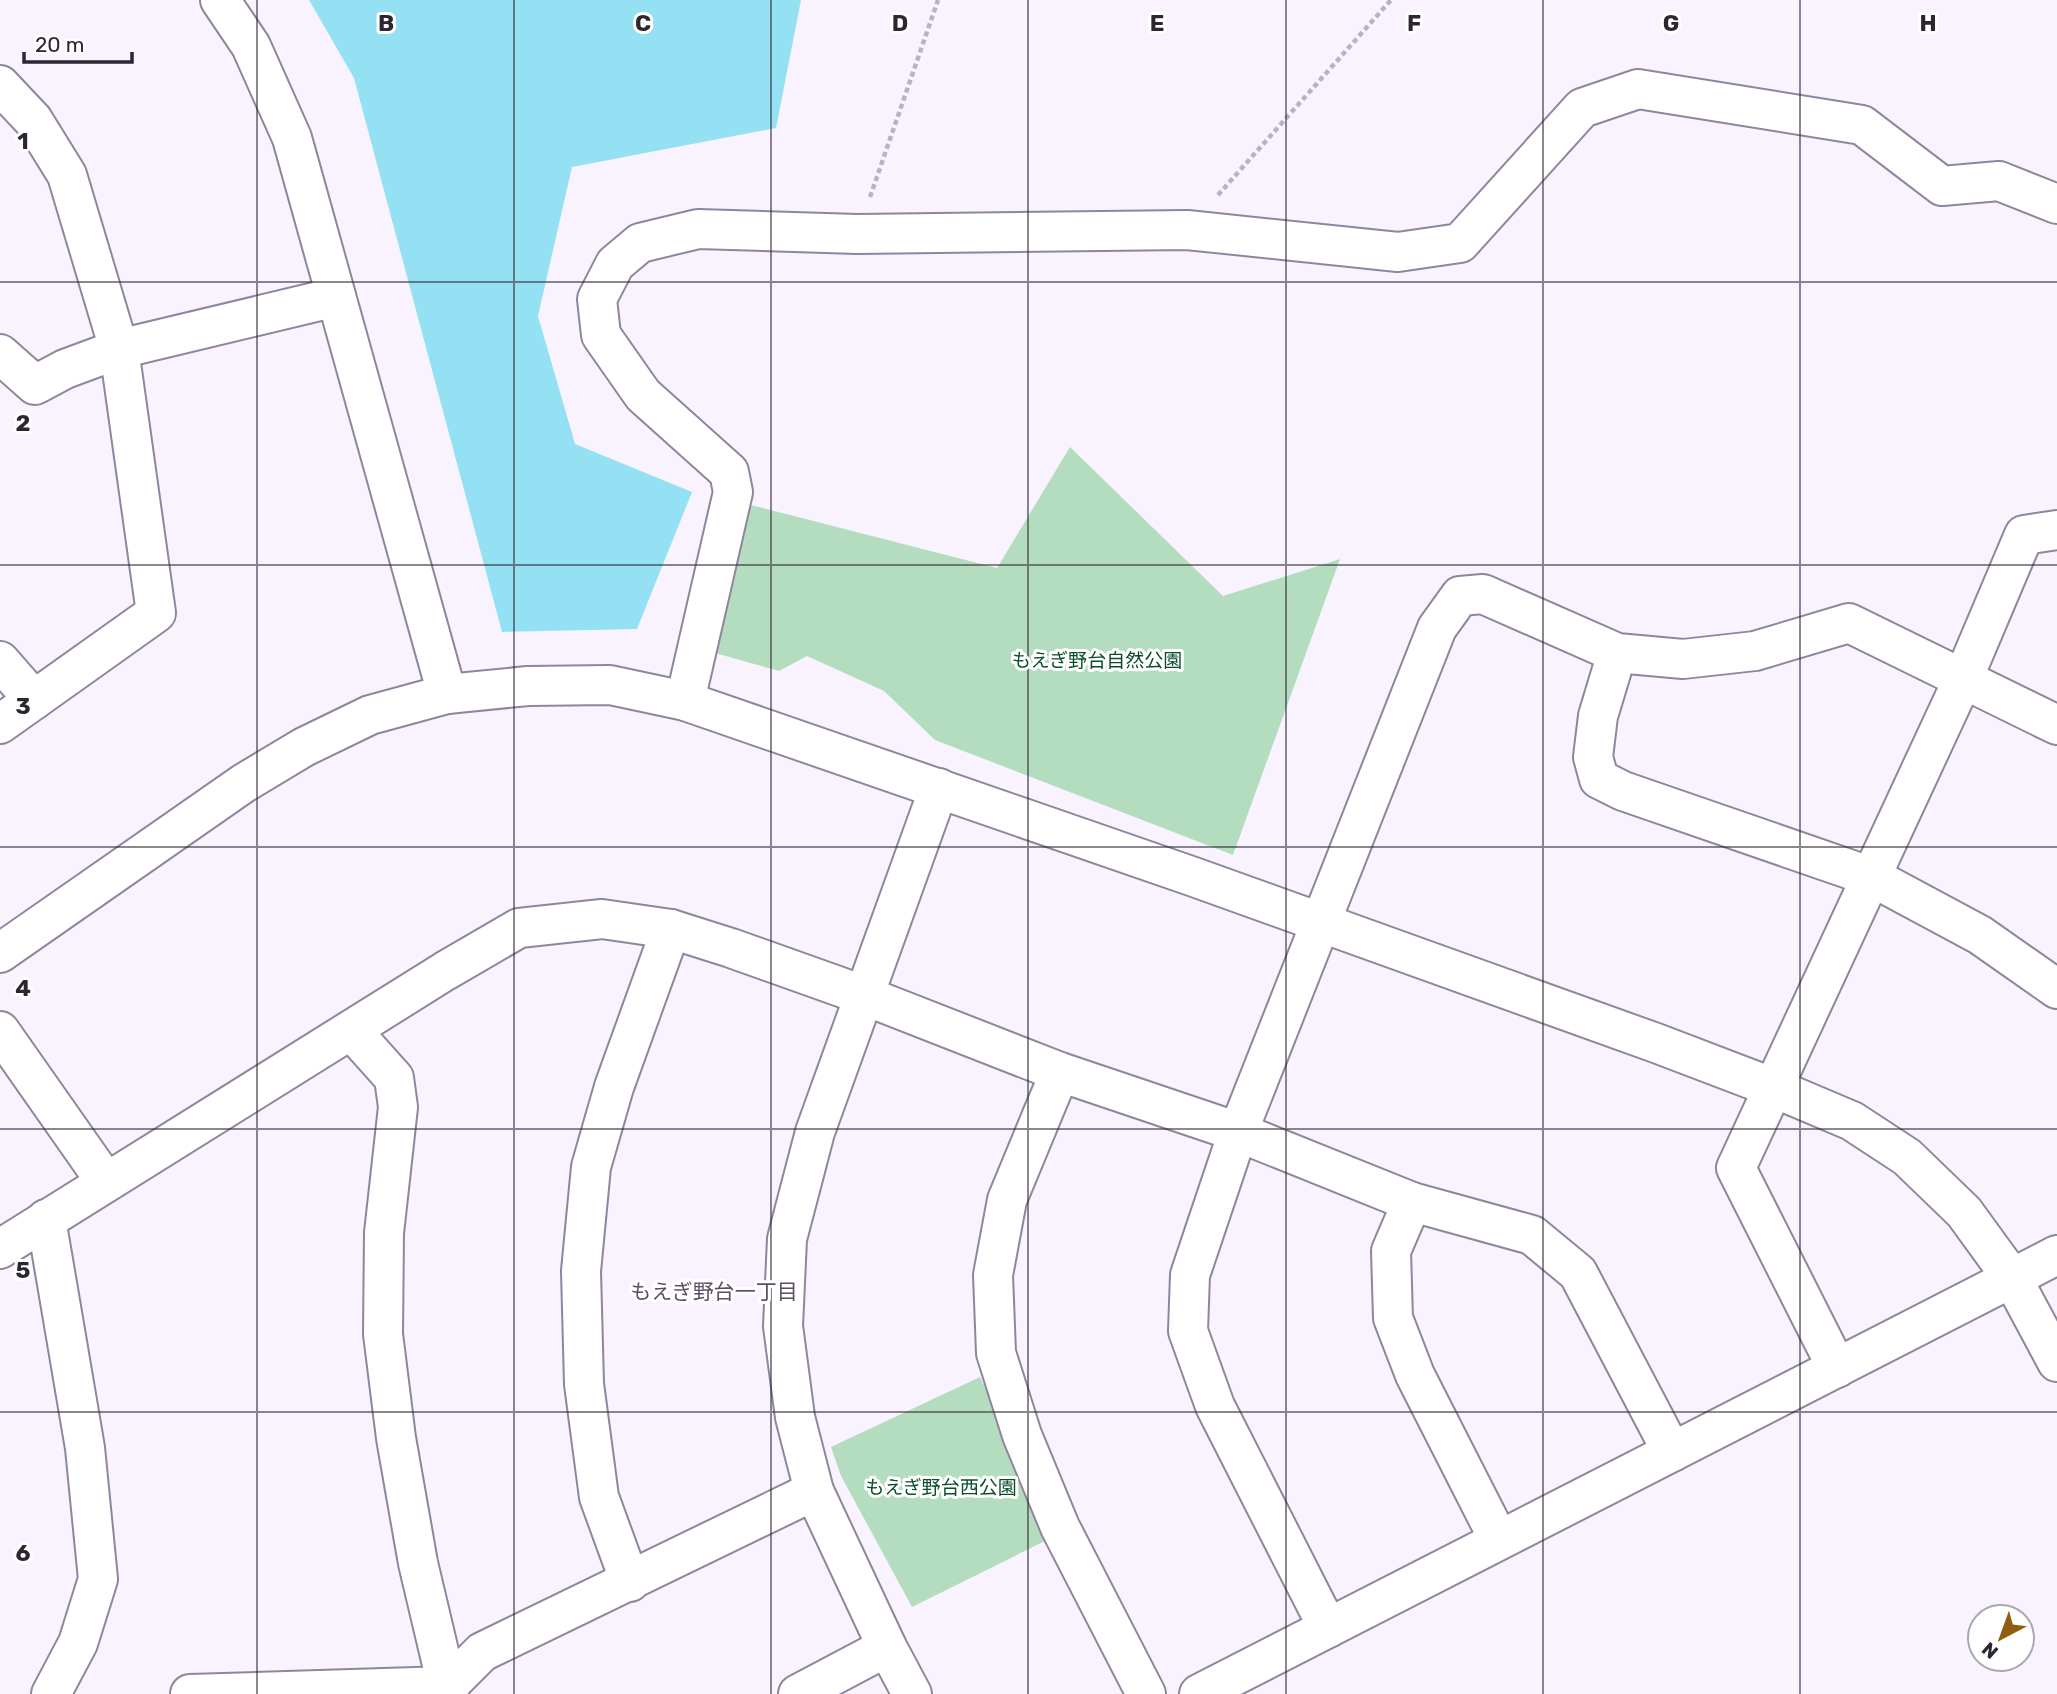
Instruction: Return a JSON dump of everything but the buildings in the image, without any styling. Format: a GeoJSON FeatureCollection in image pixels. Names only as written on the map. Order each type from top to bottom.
{"type":"FeatureCollection","features":[{"type":"Feature","properties":{"kind":"street"},"geometry":{"type":"LineString","coordinates":[[220,0],[251,46],[292,138],[447,694]]}},
{"type":"Feature","properties":{"kind":"street"},"geometry":{"type":"LineString","coordinates":[[0,85],[33,120],[67,175],[119,349],[156,613],[0,724]]}},
{"type":"Feature","properties":{"kind":"street"},"geometry":{"type":"LineString","coordinates":[[685,701],[733,492],[729,472],[643,395],[601,335],[597,299],[615,264],[639,243],[698,229],[857,234],[1187,230],[1398,252],[1460,243],[1582,108],[1638,89],[1863,125],[1942,186],[1999,181],[2057,204]]}},
{"type":"Feature","properties":{"kind":"street"},"geometry":{"type":"LineString","coordinates":[[0,355],[35,385],[65,369],[119,349],[336,296]]}},
{"type":"Feature","properties":{"kind":"street"},"geometry":{"type":"LineString","coordinates":[[1837,1368],[1736,1168],[1963,680],[2024,535],[2057,530]]}},
{"type":"Feature","properties":{"kind":"street"},"geometry":{"type":"LineString","coordinates":[[1328,1628],[1214,1406],[1188,1331],[1190,1275],[1238,1132],[1320,922],[1437,628],[1460,596],[1483,594],[1617,653],[1683,659],[1755,651],[1849,623],[2057,725]]}},
{"type":"Feature","properties":{"kind":"street"},"geometry":{"type":"LineString","coordinates":[[1617,653],[1598,716],[1593,757],[1599,779],[1623,791],[1872,877],[1980,935],[2057,989]]}},
{"type":"Feature","properties":{"kind":"street"},"geometry":{"type":"LineString","coordinates":[[0,661],[34,700]]}},
{"type":"Feature","properties":{"kind":"street"},"geometry":{"type":"LineString","coordinates":[[0,953],[244,783],[304,747],[370,715],[447,694],[528,686],[610,685],[685,701],[939,788],[1656,1043],[1852,1121],[1907,1157],[1964,1212],[2012,1278],[2057,1362]]}},
{"type":"Feature","properties":{"kind":"street"},"geometry":{"type":"LineString","coordinates":[[912,1694],[814,1491],[795,1417],[783,1326],[787,1239],[815,1132],[939,788]]}},
{"type":"Feature","properties":{"kind":"street"},"geometry":{"type":"LineString","coordinates":[[0,1249],[445,971],[519,928],[602,919],[671,929],[731,948],[863,995],[1060,1072],[1238,1132],[1412,1202],[1532,1235],[1578,1273],[1672,1452]]}},
{"type":"Feature","properties":{"kind":"street"},"geometry":{"type":"LineString","coordinates":[[630,1582],[599,1497],[584,1384],[581,1272],[591,1167],[614,1087],[671,929]]}},
{"type":"Feature","properties":{"kind":"street"},"geometry":{"type":"LineString","coordinates":[[351,1030],[394,1078],[398,1107],[384,1233],[383,1334],[396,1438],[418,1563],[449,1690]]}},
{"type":"Feature","properties":{"kind":"street"},"geometry":{"type":"LineString","coordinates":[[0,1031],[106,1182]]}},
{"type":"Feature","properties":{"kind":"street"},"geometry":{"type":"LineString","coordinates":[[1060,1072],[1007,1200],[993,1275],[996,1353],[1021,1435],[1060,1527],[1146,1694]]}},
{"type":"Feature","properties":{"kind":"street"},"geometry":{"type":"LineString","coordinates":[[1412,1202],[1391,1251],[1394,1318],[1415,1376],[1499,1540]]}},
{"type":"Feature","properties":{"kind":"street"},"geometry":{"type":"LineString","coordinates":[[46,1219],[85,1448],[98,1579],[78,1643],[51,1694]]}},
{"type":"Feature","properties":{"kind":"street"},"geometry":{"type":"LineString","coordinates":[[1199,1694],[2057,1255]]}},
{"type":"Feature","properties":{"kind":"street"},"geometry":{"type":"LineString","coordinates":[[190,1694],[449,1690],[482,1653],[814,1491]]}},
{"type":"Feature","properties":{"kind":"street"},"geometry":{"type":"LineString","coordinates":[[797,1694],[887,1647]]}},
{"type":"Feature","properties":{"kind":"path"},"geometry":{"type":"LineString","coordinates":[[857,234],[938,0]]}},
{"type":"Feature","properties":{"kind":"path"},"geometry":{"type":"LineString","coordinates":[[1187,230],[1391,0]]}},
{"type":"Feature","properties":{"kind":"green space","name":"もえぎ野台自然公園"},"geometry":{"type":"Polygon","coordinates":[[[1070,447],[1223,596],[1340,559],[1233,855],[935,740],[884,691],[807,656],[779,671],[715,653],[747,504],[997,568],[1070,447]]]}},
{"type":"Feature","properties":{"kind":"green space","name":"もえぎ野台西公園"},"geometry":{"type":"Polygon","coordinates":[[[980,1377],[1053,1537],[912,1607],[841,1476],[831,1447],[980,1377]]]}},
{"type":"Feature","properties":{"kind":"water"},"geometry":{"type":"Polygon","coordinates":[[[309,0],[801,0],[776,128],[572,167],[538,316],[575,444],[692,492],[637,629],[502,632],[354,78],[309,0]]]}},
{"type":"Feature","properties":{"kind":"district","name":"もえぎ野台一丁目"},"geometry":{"type":"Point","coordinates":[714,1292]}}]}
